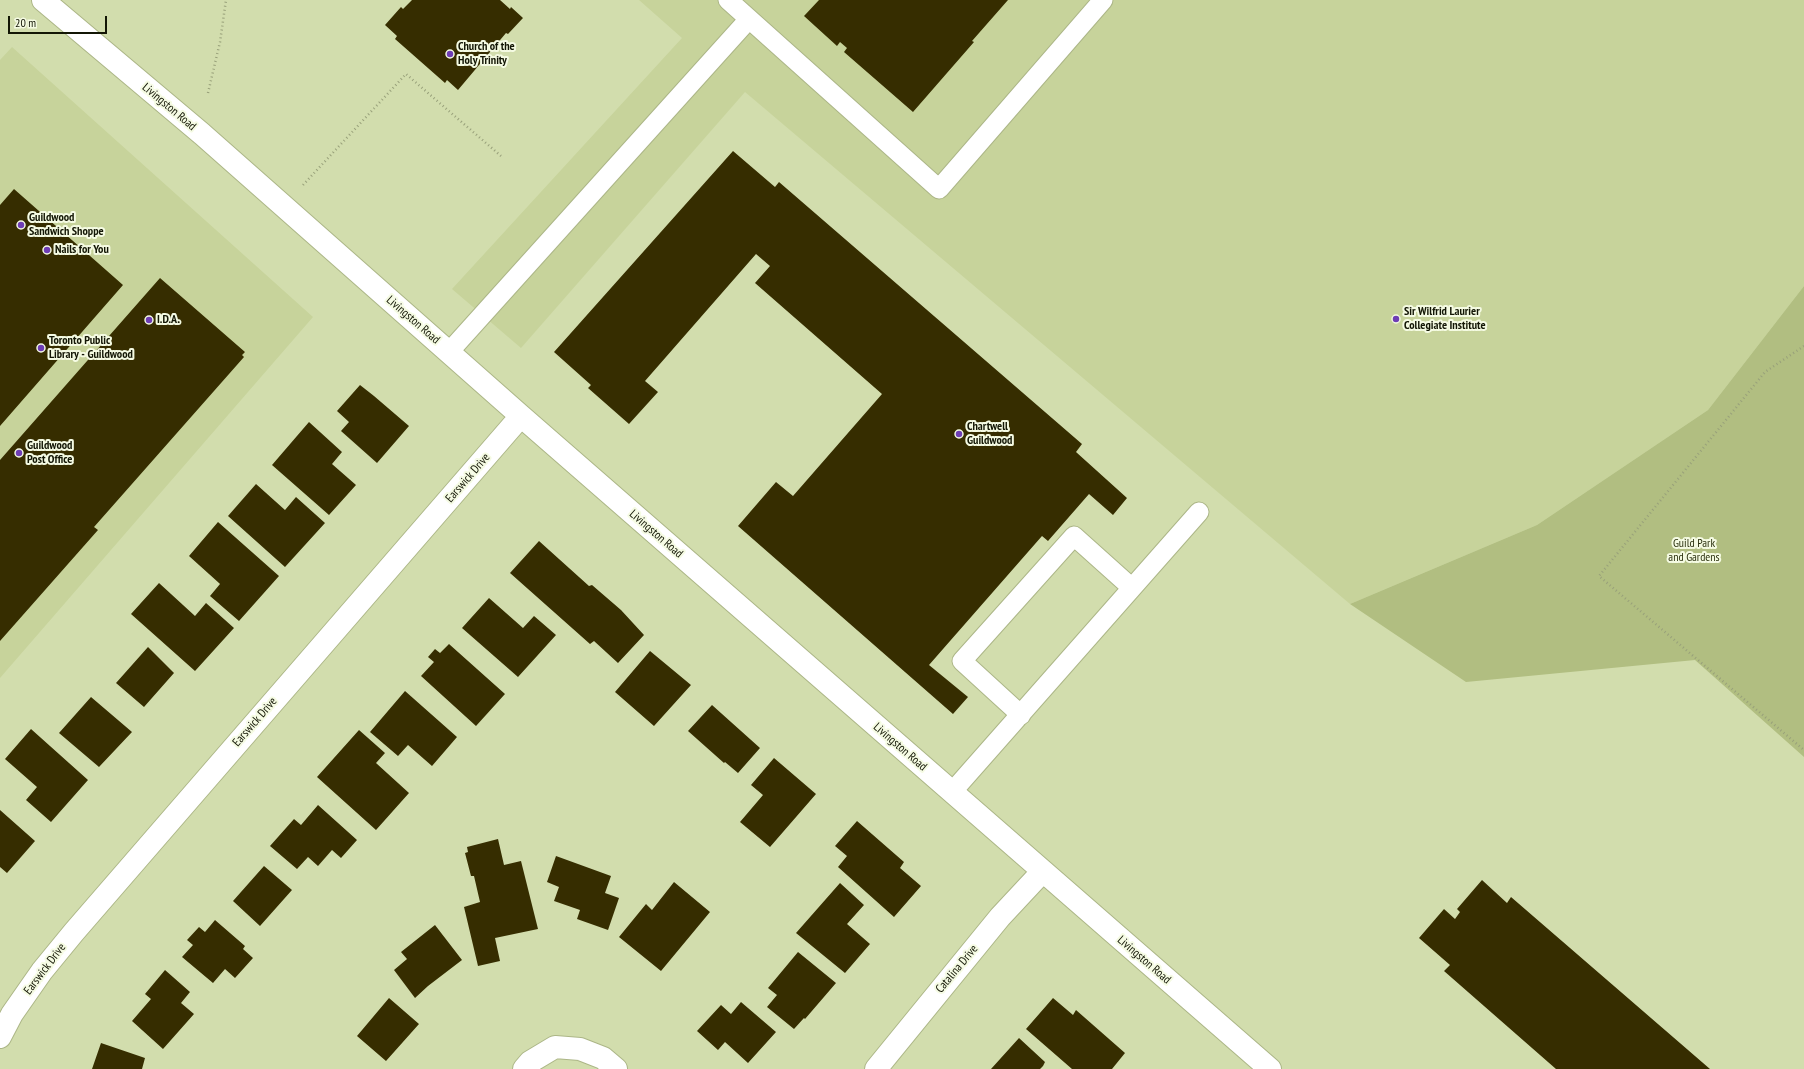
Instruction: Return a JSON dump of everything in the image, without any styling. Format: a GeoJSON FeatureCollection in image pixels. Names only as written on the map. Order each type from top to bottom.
{"type":"FeatureCollection","features":[{"type":"Feature","properties":{"kind":"street","name":"Livingston Road"},"geometry":{"type":"LineString","coordinates":[[43,0],[202,134],[521,416],[1042,872],[1270,1069]]}},
{"type":"Feature","properties":{"kind":"street","name":"Earswick Drive"},"geometry":{"type":"LineString","coordinates":[[0,1037],[12,1014],[42,971],[74,932],[521,416]]}},
{"type":"Feature","properties":{"kind":"street","name":"Catalina Drive"},"geometry":{"type":"LineString","coordinates":[[876,1069],[996,923],[1042,872]]}},
{"type":"Feature","properties":{"kind":"street"},"geometry":{"type":"LineString","coordinates":[[524,1069],[530,1062],[555,1047],[580,1050],[603,1058],[616,1069]]}},
{"type":"Feature","properties":{"kind":"lane"},"geometry":{"type":"LineString","coordinates":[[728,0],[939,189],[1103,0]]}},
{"type":"Feature","properties":{"kind":"lane"},"geometry":{"type":"LineString","coordinates":[[450,352],[749,19]]}},
{"type":"Feature","properties":{"kind":"lane"},"geometry":{"type":"LineString","coordinates":[[952,792],[1199,512]]}},
{"type":"Feature","properties":{"kind":"lane"},"geometry":{"type":"LineString","coordinates":[[1021,715],[962,661],[967,655],[1074,536],[1132,588]]}},
{"type":"Feature","properties":{"kind":"path"},"geometry":{"type":"LineString","coordinates":[[208,93],[220,42],[226,0]]}},
{"type":"Feature","properties":{"kind":"path"},"geometry":{"type":"LineString","coordinates":[[284,206],[406,74],[501,156]]}},
{"type":"Feature","properties":{"kind":"path"},"geometry":{"type":"LineString","coordinates":[[1804,346],[1765,372],[1599,576],[1804,750]]}},
{"type":"Feature","properties":{"kind":"shaded area","name":"Sir Wilfrid Laurier Collegiate Institute"},"geometry":{"type":"Polygon","coordinates":[[[639,0],[1804,0],[1804,286],[1708,410],[1537,525],[1350,604],[745,92],[521,348],[452,289],[682,38],[639,0]]]}},
{"type":"Feature","properties":{"kind":"shaded area"},"geometry":{"type":"Polygon","coordinates":[[[12,47],[313,317],[0,678],[0,60],[12,47]]]}},
{"type":"Feature","properties":{"kind":"green space","name":"Guild Park and Gardens"},"geometry":{"type":"Polygon","coordinates":[[[1804,286],[1804,757],[1695,660],[1466,682],[1350,604],[1537,525],[1708,410],[1804,286]]]}},
{"type":"Feature","properties":{"kind":"building","name":"Church of the Holy Trinity"},"geometry":{"type":"Polygon","coordinates":[[[412,0],[500,0],[510,9],[511,7],[523,18],[508,34],[506,33],[458,90],[447,80],[445,83],[395,39],[397,36],[385,25],[401,7],[403,9],[412,0]]]}},
{"type":"Feature","properties":{"kind":"building"},"geometry":{"type":"Polygon","coordinates":[[[819,0],[1008,0],[972,41],[974,42],[913,112],[844,52],[847,48],[840,42],[837,46],[804,16],[819,0]]]}},
{"type":"Feature","properties":{"kind":"building","name":"Chartwell Guildwood"},"geometry":{"type":"Polygon","coordinates":[[[733,151],[775,187],[779,182],[1082,444],[1076,452],[1127,498],[1113,515],[1089,494],[1048,541],[1042,536],[929,665],[968,697],[953,714],[738,526],[776,482],[793,496],[882,394],[755,283],[770,266],[756,254],[645,381],[658,392],[629,424],[588,388],[591,385],[554,352],[733,151]]]}},
{"type":"Feature","properties":{"kind":"building"},"geometry":{"type":"Polygon","coordinates":[[[14,189],[123,285],[0,426],[0,205],[14,189]]]}},
{"type":"Feature","properties":{"kind":"building"},"geometry":{"type":"Polygon","coordinates":[[[160,278],[245,352],[242,355],[244,357],[94,527],[98,530],[0,641],[0,460],[160,278]]]}},
{"type":"Feature","properties":{"kind":"building"},"geometry":{"type":"Polygon","coordinates":[[[360,385],[409,426],[377,463],[341,431],[349,422],[337,411],[360,385]]]}},
{"type":"Feature","properties":{"kind":"building"},"geometry":{"type":"Polygon","coordinates":[[[309,422],[342,452],[332,464],[356,485],[329,515],[272,465],[309,422]]]}},
{"type":"Feature","properties":{"kind":"building"},"geometry":{"type":"Polygon","coordinates":[[[256,484],[285,510],[296,497],[325,523],[285,567],[228,516],[256,484]]]}},
{"type":"Feature","properties":{"kind":"building"},"geometry":{"type":"Polygon","coordinates":[[[218,522],[279,576],[239,621],[210,596],[220,584],[189,556],[218,522]]]}},
{"type":"Feature","properties":{"kind":"building"},"geometry":{"type":"Polygon","coordinates":[[[539,541],[589,586],[592,585],[621,610],[644,635],[618,663],[594,641],[590,644],[510,573],[539,541]]]}},
{"type":"Feature","properties":{"kind":"building"},"geometry":{"type":"Polygon","coordinates":[[[159,583],[195,616],[206,603],[234,628],[195,671],[131,614],[159,583]]]}},
{"type":"Feature","properties":{"kind":"building"},"geometry":{"type":"Polygon","coordinates":[[[489,598],[523,628],[534,616],[556,635],[518,677],[462,628],[489,598]]]}},
{"type":"Feature","properties":{"kind":"building"},"geometry":{"type":"Polygon","coordinates":[[[449,644],[505,694],[476,726],[421,676],[434,662],[428,657],[435,649],[440,653],[449,644]]]}},
{"type":"Feature","properties":{"kind":"building"},"geometry":{"type":"Polygon","coordinates":[[[148,647],[174,673],[144,707],[116,683],[148,647]]]}},
{"type":"Feature","properties":{"kind":"building"},"geometry":{"type":"Polygon","coordinates":[[[650,651],[691,685],[654,726],[615,692],[650,651]]]}},
{"type":"Feature","properties":{"kind":"building"},"geometry":{"type":"Polygon","coordinates":[[[405,691],[457,737],[432,766],[408,745],[398,756],[370,732],[405,691]]]}},
{"type":"Feature","properties":{"kind":"building"},"geometry":{"type":"Polygon","coordinates":[[[91,697],[132,732],[99,767],[59,733],[91,697]]]}},
{"type":"Feature","properties":{"kind":"building"},"geometry":{"type":"Polygon","coordinates":[[[712,705],[760,748],[738,773],[725,762],[724,763],[688,731],[712,705]]]}},
{"type":"Feature","properties":{"kind":"building"},"geometry":{"type":"Polygon","coordinates":[[[31,729],[88,780],[51,822],[26,800],[37,787],[5,759],[31,729]]]}},
{"type":"Feature","properties":{"kind":"building"},"geometry":{"type":"Polygon","coordinates":[[[359,730],[385,753],[376,763],[409,793],[376,830],[317,777],[359,730]]]}},
{"type":"Feature","properties":{"kind":"building"},"geometry":{"type":"Polygon","coordinates":[[[774,758],[816,794],[770,847],[740,822],[763,795],[751,785],[774,758]]]}},
{"type":"Feature","properties":{"kind":"building"},"geometry":{"type":"Polygon","coordinates":[[[318,805],[357,840],[341,858],[332,850],[318,866],[308,857],[297,869],[270,846],[294,819],[301,825],[318,805]]]}},
{"type":"Feature","properties":{"kind":"building"},"geometry":{"type":"Polygon","coordinates":[[[0,810],[35,841],[7,873],[0,867],[0,810]]]}},
{"type":"Feature","properties":{"kind":"building"},"geometry":{"type":"Polygon","coordinates":[[[857,821],[904,862],[900,868],[921,886],[894,917],[838,867],[847,856],[835,846],[857,821]]]}},
{"type":"Feature","properties":{"kind":"building"},"geometry":{"type":"Polygon","coordinates":[[[498,839],[504,865],[521,861],[538,929],[495,938],[500,961],[478,966],[464,907],[480,902],[474,876],[471,876],[465,853],[468,852],[467,847],[498,839]]]}},
{"type":"Feature","properties":{"kind":"building"},"geometry":{"type":"Polygon","coordinates":[[[556,856],[611,876],[605,893],[619,898],[608,930],[577,919],[580,910],[554,901],[559,887],[547,882],[556,856]]]}},
{"type":"Feature","properties":{"kind":"building"},"geometry":{"type":"Polygon","coordinates":[[[264,866],[292,890],[260,926],[233,901],[264,866]]]}},
{"type":"Feature","properties":{"kind":"building"},"geometry":{"type":"Polygon","coordinates":[[[1482,880],[1507,903],[1511,897],[1710,1069],[1556,1069],[1444,971],[1450,965],[1419,938],[1444,909],[1455,919],[1460,912],[1457,909],[1482,880]]]}},
{"type":"Feature","properties":{"kind":"building"},"geometry":{"type":"Polygon","coordinates":[[[674,882],[710,912],[661,971],[619,937],[646,904],[652,910],[674,882]]]}},
{"type":"Feature","properties":{"kind":"building"},"geometry":{"type":"Polygon","coordinates":[[[840,883],[864,905],[847,924],[870,944],[845,973],[796,933],[840,883]]]}},
{"type":"Feature","properties":{"kind":"building"},"geometry":{"type":"Polygon","coordinates":[[[215,920],[245,946],[243,949],[253,958],[235,978],[225,969],[213,983],[182,957],[193,945],[187,940],[199,927],[205,932],[215,920]]]}},
{"type":"Feature","properties":{"kind":"building"},"geometry":{"type":"Polygon","coordinates":[[[435,925],[462,960],[415,998],[394,970],[407,959],[401,952],[435,925]]]}},
{"type":"Feature","properties":{"kind":"building"},"geometry":{"type":"Polygon","coordinates":[[[798,952],[836,983],[805,1019],[804,1018],[794,1029],[767,1007],[777,995],[768,988],[798,952]]]}},
{"type":"Feature","properties":{"kind":"building"},"geometry":{"type":"Polygon","coordinates":[[[165,970],[190,992],[181,1003],[194,1014],[163,1049],[132,1021],[151,999],[145,994],[165,970]]]}},
{"type":"Feature","properties":{"kind":"building"},"geometry":{"type":"Polygon","coordinates":[[[389,998],[419,1024],[386,1061],[357,1036],[389,998]]]}},
{"type":"Feature","properties":{"kind":"building"},"geometry":{"type":"Polygon","coordinates":[[[1053,998],[1073,1015],[1076,1010],[1125,1053],[1112,1069],[1072,1069],[1026,1029],[1053,998]]]}},
{"type":"Feature","properties":{"kind":"building"},"geometry":{"type":"Polygon","coordinates":[[[741,1002],[776,1032],[748,1063],[725,1042],[718,1050],[697,1031],[721,1005],[731,1014],[741,1002]]]}},
{"type":"Feature","properties":{"kind":"building"},"geometry":{"type":"Polygon","coordinates":[[[1019,1038],[1045,1062],[1043,1066],[1040,1069],[991,1069],[1019,1038]]]}},
{"type":"Feature","properties":{"kind":"building"},"geometry":{"type":"Polygon","coordinates":[[[101,1043],[145,1058],[142,1069],[92,1069],[101,1043]]]}},
{"type":"Feature","properties":{"kind":"place","name":"Church of the Holy Trinity"},"geometry":{"type":"Point","coordinates":[450,54]}},
{"type":"Feature","properties":{"kind":"place","name":"Guildwood Sandwich Shoppe"},"geometry":{"type":"Point","coordinates":[21,225]}},
{"type":"Feature","properties":{"kind":"place","name":"Nails for You"},"geometry":{"type":"Point","coordinates":[47,250]}},
{"type":"Feature","properties":{"kind":"place","name":"Sir Wilfrid Laurier Collegiate Institute"},"geometry":{"type":"Point","coordinates":[1396,319]}},
{"type":"Feature","properties":{"kind":"place","name":"I.D.A."},"geometry":{"type":"Point","coordinates":[149,320]}},
{"type":"Feature","properties":{"kind":"place","name":"Toronto Public Library - Guildwood"},"geometry":{"type":"Point","coordinates":[41,348]}},
{"type":"Feature","properties":{"kind":"place","name":"Chartwell Guildwood"},"geometry":{"type":"Point","coordinates":[959,434]}},
{"type":"Feature","properties":{"kind":"place","name":"Guildwood Post Office"},"geometry":{"type":"Point","coordinates":[19,453]}}]}
